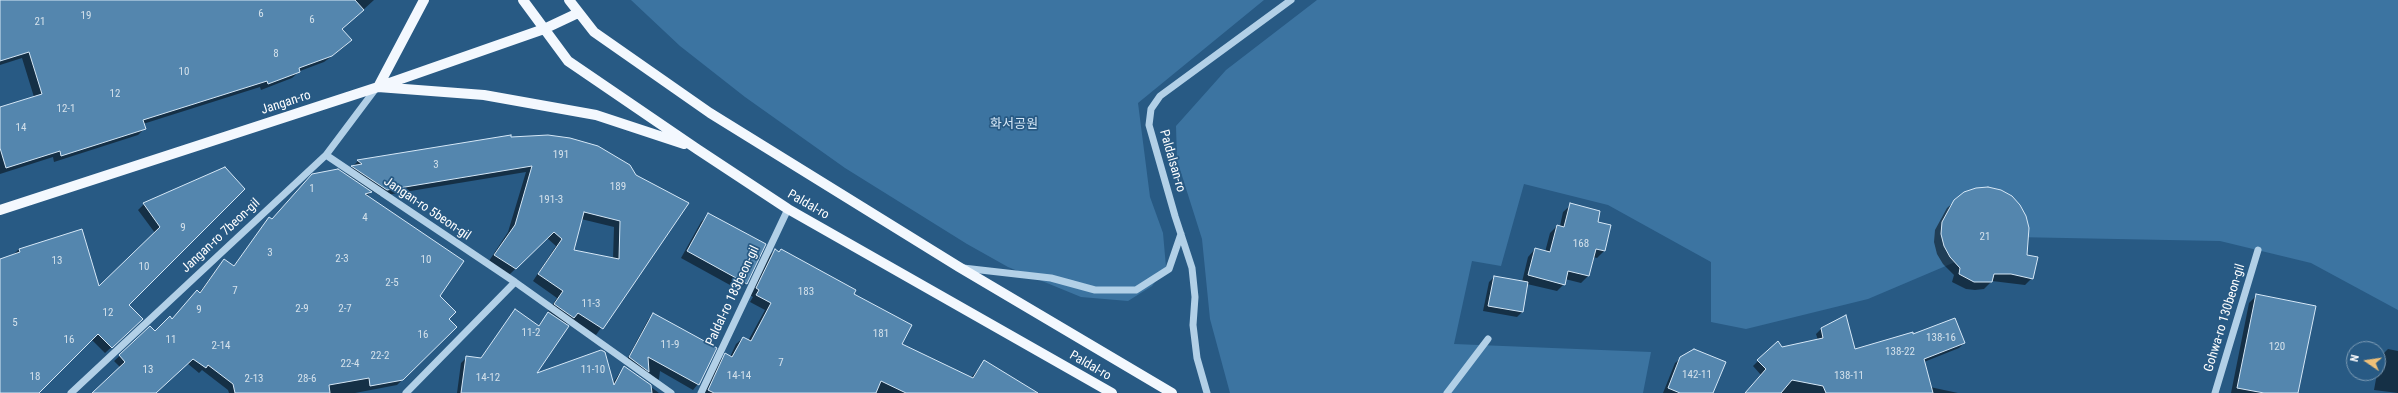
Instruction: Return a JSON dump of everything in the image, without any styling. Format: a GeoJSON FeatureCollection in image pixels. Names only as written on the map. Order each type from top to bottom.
{"type":"FeatureCollection","features":[{"type":"Feature","properties":{"kind":"main road"},"geometry":{"type":"LineString","coordinates":[[424,0],[378,87],[484,95],[596,114],[697,149]]}},
{"type":"Feature","properties":{"kind":"main road","name":"Paldal-ro"},"geometry":{"type":"LineString","coordinates":[[523,0],[568,62],[697,149],[788,209],[1112,393]]}},
{"type":"Feature","properties":{"kind":"main road"},"geometry":{"type":"LineString","coordinates":[[569,0],[578,13]]}},
{"type":"Feature","properties":{"kind":"main road","name":"Jangan-ro"},"geometry":{"type":"LineString","coordinates":[[0,210],[378,87],[544,29],[578,13]]}},
{"type":"Feature","properties":{"kind":"main road","name":"Paldal-ro"},"geometry":{"type":"LineString","coordinates":[[578,13],[594,32],[710,113],[959,268],[1172,393]]}},
{"type":"Feature","properties":{"kind":"street","name":"Paldalsan-ro"},"geometry":{"type":"LineString","coordinates":[[1207,393],[1193,325],[1195,296],[1192,268],[1149,125],[1150,109],[1160,96],[1291,0]]}},
{"type":"Feature","properties":{"kind":"street","name":"Jangan-ro 7beon-gil"},"geometry":{"type":"LineString","coordinates":[[71,393],[326,155],[378,87]]}},
{"type":"Feature","properties":{"kind":"street","name":"Jangan-ro 5beon-gil"},"geometry":{"type":"LineString","coordinates":[[326,155],[515,282],[671,393]]}},
{"type":"Feature","properties":{"kind":"street","name":"Paldal-ro 183beon-gil"},"geometry":{"type":"LineString","coordinates":[[701,393],[788,209]]}},
{"type":"Feature","properties":{"kind":"street"},"geometry":{"type":"LineString","coordinates":[[959,268],[1051,278],[1095,290],[1136,290],[1169,269],[1182,234]]}},
{"type":"Feature","properties":{"kind":"street","name":"Gohwa-ro 130beon-gil"},"geometry":{"type":"LineString","coordinates":[[2216,393],[2258,250]]}},
{"type":"Feature","properties":{"kind":"street"},"geometry":{"type":"LineString","coordinates":[[406,393],[515,282]]}},
{"type":"Feature","properties":{"kind":"street"},"geometry":{"type":"LineString","coordinates":[[1447,393],[1488,340]]}},
{"type":"Feature","properties":{"kind":"green space","name":"화서공원"},"geometry":{"type":"Polygon","coordinates":[[[631,0],[1264,0],[1138,103],[1150,197],[1163,233],[1166,267],[1152,286],[1128,301],[1081,297],[1008,267],[967,244],[845,168],[745,97],[680,46],[631,0]]]}},
{"type":"Feature","properties":{"kind":"green space"},"geometry":{"type":"Polygon","coordinates":[[[1317,0],[2398,0],[2398,310],[2311,263],[2220,241],[2014,237],[1868,299],[1746,329],[1711,322],[1711,262],[1608,205],[1524,184],[1501,266],[1472,261],[1454,344],[1651,352],[1643,393],[1230,393],[1210,319],[1202,239],[1177,160],[1176,126],[1226,70],[1317,0]]]}},
{"type":"Feature","properties":{"kind":"building"},"geometry":{"type":"Polygon","coordinates":[[[0,0],[355,0],[364,10],[342,29],[352,40],[332,56],[299,68],[300,72],[268,84],[267,81],[143,120],[146,129],[61,156],[60,151],[6,168],[0,148],[0,107],[42,94],[29,52],[0,61],[0,0]]]}},
{"type":"Feature","properties":{"kind":"building"},"geometry":{"type":"Polygon","coordinates":[[[511,135],[511,137],[548,135],[570,138],[598,146],[630,165],[636,175],[689,203],[603,329],[578,313],[574,318],[554,304],[563,291],[538,274],[562,239],[554,232],[516,269],[494,255],[515,225],[532,166],[387,190],[351,166],[362,164],[357,160],[511,135]],[[584,212],[574,250],[619,259],[620,221],[584,212]]]}},
{"type":"Feature","properties":{"kind":"building"},"geometry":{"type":"Polygon","coordinates":[[[225,167],[245,189],[129,305],[143,319],[112,348],[98,334],[39,393],[0,393],[0,259],[20,252],[19,249],[82,229],[99,286],[160,227],[143,203],[225,167]]]}},
{"type":"Feature","properties":{"kind":"building"},"geometry":{"type":"Polygon","coordinates":[[[338,169],[372,192],[365,194],[464,261],[440,296],[456,312],[449,319],[457,327],[403,380],[370,386],[369,378],[329,385],[330,393],[235,393],[233,384],[208,365],[206,368],[193,359],[156,393],[92,393],[125,362],[119,355],[150,326],[155,331],[170,316],[172,319],[197,290],[200,293],[224,259],[234,266],[269,217],[272,219],[312,174],[338,169]]]}},
{"type":"Feature","properties":{"kind":"building"},"geometry":{"type":"Polygon","coordinates":[[[1988,187],[2001,190],[2012,196],[2020,205],[2026,216],[2029,228],[2027,255],[2038,257],[2033,279],[2011,274],[1994,274],[1992,282],[1974,282],[1959,274],[1960,268],[1950,257],[1944,246],[1941,234],[1942,222],[1954,200],[1964,192],[1976,188],[1988,187]]]}},
{"type":"Feature","properties":{"kind":"building"},"geometry":{"type":"Polygon","coordinates":[[[1570,203],[1600,211],[1598,222],[1611,225],[1605,251],[1596,249],[1589,276],[1568,271],[1565,285],[1528,275],[1535,248],[1550,252],[1557,225],[1564,227],[1570,203]]]}},
{"type":"Feature","properties":{"kind":"building"},"geometry":{"type":"Polygon","coordinates":[[[708,213],[766,244],[747,284],[687,251],[708,213]]]}},
{"type":"Feature","properties":{"kind":"building"},"geometry":{"type":"Polygon","coordinates":[[[775,249],[779,252],[781,249],[856,290],[854,294],[912,325],[902,344],[973,378],[984,360],[1038,393],[906,393],[881,381],[876,393],[714,393],[708,390],[725,353],[732,357],[743,337],[751,341],[771,303],[756,295],[759,290],[756,288],[775,249]]]}},
{"type":"Feature","properties":{"kind":"building"},"geometry":{"type":"Polygon","coordinates":[[[1494,276],[1528,282],[1523,312],[1488,306],[1494,276]]]}},
{"type":"Feature","properties":{"kind":"building"},"geometry":{"type":"Polygon","coordinates":[[[2256,294],[2316,306],[2298,393],[2264,393],[2237,388],[2256,294]]]}},
{"type":"Feature","properties":{"kind":"building"},"geometry":{"type":"Polygon","coordinates":[[[515,309],[539,326],[548,312],[569,326],[537,373],[601,350],[605,352],[614,385],[624,366],[651,385],[652,393],[461,393],[466,356],[481,358],[515,309]]]}},
{"type":"Feature","properties":{"kind":"building"},"geometry":{"type":"Polygon","coordinates":[[[653,313],[717,348],[699,385],[648,357],[649,372],[629,357],[653,313]]]}},
{"type":"Feature","properties":{"kind":"building"},"geometry":{"type":"Polygon","coordinates":[[[1846,315],[1855,349],[1913,332],[1913,334],[1955,318],[1965,343],[1924,359],[1933,393],[1826,393],[1823,386],[1792,380],[1781,393],[1745,393],[1766,369],[1757,360],[1778,341],[1782,347],[1823,338],[1821,328],[1846,315]]]}},
{"type":"Feature","properties":{"kind":"building"},"geometry":{"type":"Polygon","coordinates":[[[1694,349],[1726,362],[1713,393],[1680,393],[1668,388],[1680,357],[1694,349]]]}}]}
